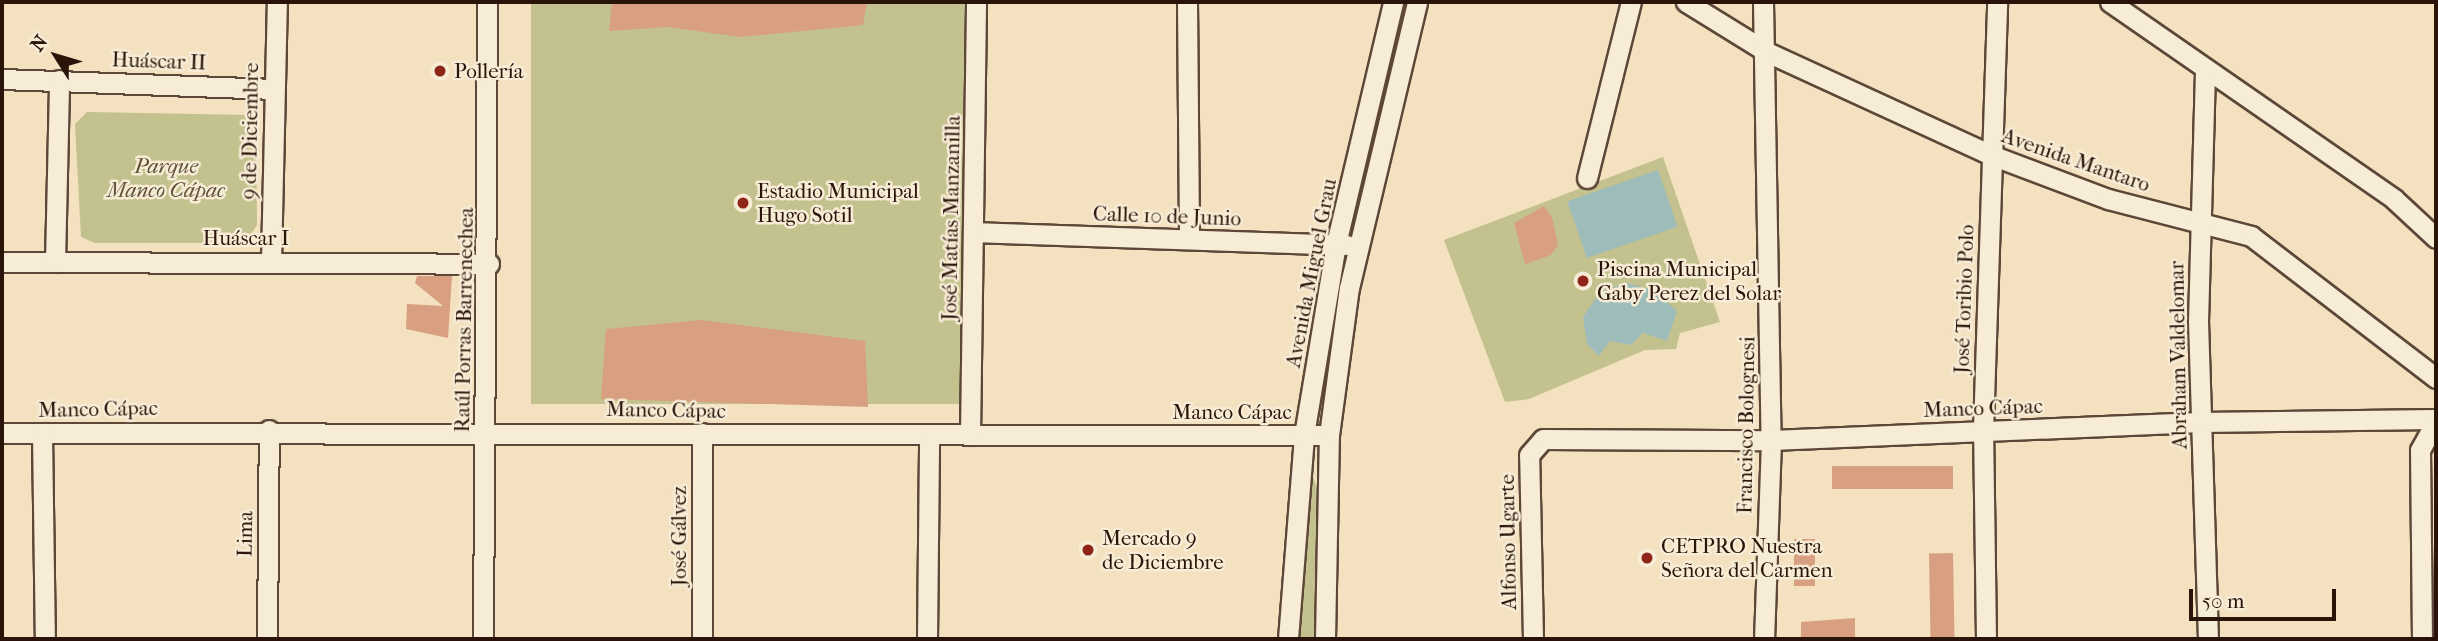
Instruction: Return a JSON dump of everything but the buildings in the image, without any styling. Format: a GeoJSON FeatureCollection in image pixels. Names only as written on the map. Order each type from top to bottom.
{"type":"FeatureCollection","features":[{"type":"Feature","properties":{"kind":"street","name":"9 de Diciembre"},"geometry":{"type":"LineString","coordinates":[[271,261],[277,2]]}},
{"type":"Feature","properties":{"kind":"street","name":"Raúl Porras Barrenechea"},"geometry":{"type":"LineString","coordinates":[[483,639],[489,264],[487,2]]}},
{"type":"Feature","properties":{"kind":"street","name":"José Matías Manzanilla"},"geometry":{"type":"LineString","coordinates":[[970,435],[976,2]]}},
{"type":"Feature","properties":{"kind":"street"},"geometry":{"type":"LineString","coordinates":[[1187,2],[1189,238]]}},
{"type":"Feature","properties":{"kind":"street","name":"Avenida Miguel Grau"},"geometry":{"type":"LineString","coordinates":[[1288,639],[1304,435],[1336,244],[1393,2]]}},
{"type":"Feature","properties":{"kind":"street","name":"Avenida Miguel Grau"},"geometry":{"type":"LineString","coordinates":[[1325,639],[1329,435],[1358,245],[1417,2]]}},
{"type":"Feature","properties":{"kind":"street"},"geometry":{"type":"LineString","coordinates":[[1587,178],[1631,2]]}},
{"type":"Feature","properties":{"kind":"street","name":"Avenida Mantaro"},"geometry":{"type":"LineString","coordinates":[[1686,2],[1768,52],[1992,155],[2108,199],[2251,236],[2436,378]]}},
{"type":"Feature","properties":{"kind":"street","name":"Francisco Bolognesi"},"geometry":{"type":"LineString","coordinates":[[1763,2],[1768,52],[1771,440],[1764,639]]}},
{"type":"Feature","properties":{"kind":"street","name":"José Toribio Polo"},"geometry":{"type":"LineString","coordinates":[[1986,639],[1983,430],[1997,2]]}},
{"type":"Feature","properties":{"kind":"street"},"geometry":{"type":"LineString","coordinates":[[2110,2],[2205,71],[2394,199],[2436,238]]}},
{"type":"Feature","properties":{"kind":"street","name":"Abraham Valdelomar"},"geometry":{"type":"LineString","coordinates":[[2205,71],[2200,224],[2200,422],[2208,639]]}},
{"type":"Feature","properties":{"kind":"street","name":"Huáscar II"},"geometry":{"type":"LineString","coordinates":[[2,79],[273,89]]}},
{"type":"Feature","properties":{"kind":"street"},"geometry":{"type":"LineString","coordinates":[[55,262],[59,80]]}},
{"type":"Feature","properties":{"kind":"street","name":"Calle 10 de Junio"},"geometry":{"type":"LineString","coordinates":[[974,232],[1358,245]]}},
{"type":"Feature","properties":{"kind":"street","name":"Huáscar I"},"geometry":{"type":"LineString","coordinates":[[2,262],[271,261],[489,264]]}},
{"type":"Feature","properties":{"kind":"street"},"geometry":{"type":"LineString","coordinates":[[2422,639],[2420,450],[2436,420]]}},
{"type":"Feature","properties":{"kind":"street","name":"Manco Cápac"},"geometry":{"type":"LineString","coordinates":[[1533,444],[1543,439],[1771,440],[2200,422],[2436,420]]}},
{"type":"Feature","properties":{"kind":"street","name":"Lima"},"geometry":{"type":"LineString","coordinates":[[267,639],[269,430]]}},
{"type":"Feature","properties":{"kind":"street","name":"Manco Cápac"},"geometry":{"type":"LineString","coordinates":[[2,433],[485,430],[929,435],[1329,435]]}},
{"type":"Feature","properties":{"kind":"street"},"geometry":{"type":"LineString","coordinates":[[42,433],[45,639]]}},
{"type":"Feature","properties":{"kind":"street","name":"José Gálvez"},"geometry":{"type":"LineString","coordinates":[[702,433],[702,639]]}},
{"type":"Feature","properties":{"kind":"street"},"geometry":{"type":"LineString","coordinates":[[927,639],[929,435]]}},
{"type":"Feature","properties":{"kind":"street","name":"Alfonso Ugarte"},"geometry":{"type":"LineString","coordinates":[[1533,444],[1529,455],[1533,639]]}},
{"type":"Feature","properties":{"kind":"green space","name":"Estadio Municipal Hugo Sotil"},"geometry":{"type":"Polygon","coordinates":[[[531,2],[969,2],[969,404],[531,404],[531,2]]]}},
{"type":"Feature","properties":{"kind":"green space","name":"Parque Manco Cápac"},"geometry":{"type":"Polygon","coordinates":[[[87,112],[250,115],[256,126],[257,225],[249,237],[243,243],[95,243],[81,237],[75,124],[87,112]]]}},
{"type":"Feature","properties":{"kind":"green space","name":"Piscina Municipal Gaby Perez del Solar"},"geometry":{"type":"Polygon","coordinates":[[[1663,157],[1720,322],[1680,333],[1676,349],[1645,350],[1529,399],[1505,402],[1444,240],[1663,157]]]}},
{"type":"Feature","properties":{"kind":"green space"},"geometry":{"type":"Polygon","coordinates":[[[1312,475],[1318,489],[1315,639],[1296,639],[1306,485],[1312,475]]]}},
{"type":"Feature","properties":{"kind":"water"},"geometry":{"type":"Polygon","coordinates":[[[1658,170],[1678,227],[1587,258],[1567,201],[1658,170]]]}},
{"type":"Feature","properties":{"kind":"water"},"geometry":{"type":"Polygon","coordinates":[[[1626,283],[1654,290],[1677,311],[1667,341],[1643,333],[1631,345],[1610,341],[1599,356],[1587,344],[1583,317],[1600,292],[1626,283]]]}},
{"type":"Feature","properties":{"kind":"place","name":"Pollería"},"geometry":{"type":"Point","coordinates":[440,71]}},
{"type":"Feature","properties":{"kind":"place","name":"Estadio Municipal Hugo Sotil"},"geometry":{"type":"Point","coordinates":[743,203]}},
{"type":"Feature","properties":{"kind":"place","name":"Piscina Municipal Gaby Perez del Solar"},"geometry":{"type":"Point","coordinates":[1583,281]}},
{"type":"Feature","properties":{"kind":"place","name":"Mercado 9 de Diciembre"},"geometry":{"type":"Point","coordinates":[1088,550]}},
{"type":"Feature","properties":{"kind":"place","name":"CETPRO Nuestra Señora del Carmen"},"geometry":{"type":"Point","coordinates":[1647,558]}}]}
